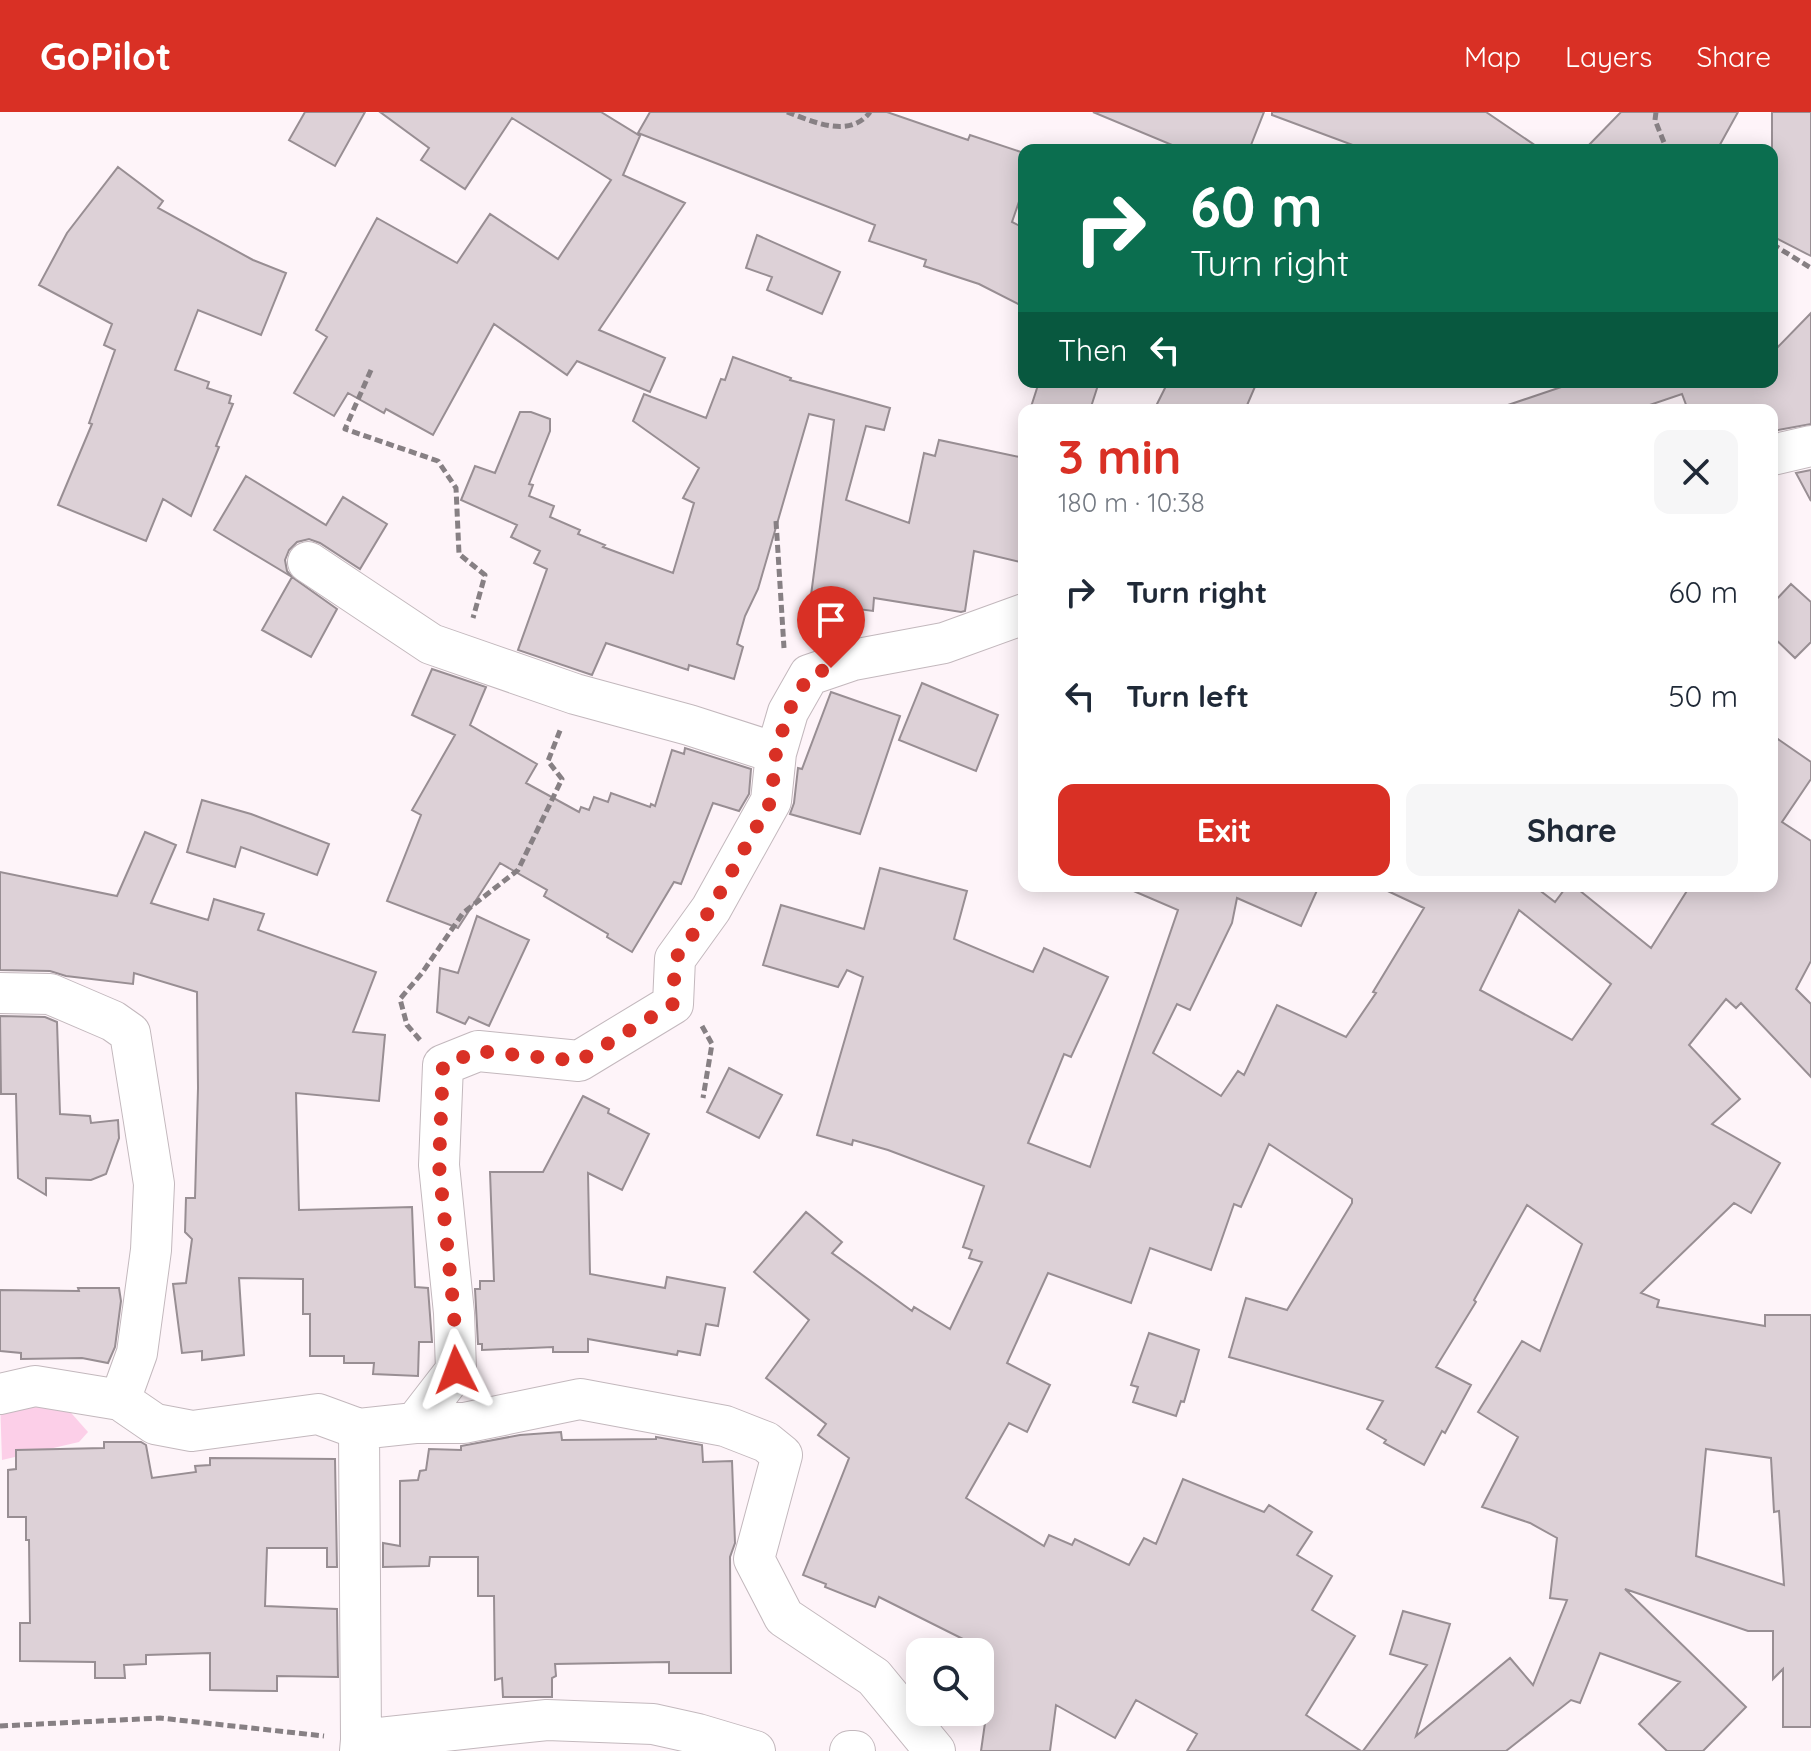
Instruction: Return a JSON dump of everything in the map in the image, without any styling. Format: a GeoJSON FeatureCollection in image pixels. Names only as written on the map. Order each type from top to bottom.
{"type":"FeatureCollection","features":[{"type":"Feature","properties":{"kind":"street"},"geometry":{"type":"LineString","coordinates":[[1778,454],[1811,446]]}},
{"type":"Feature","properties":{"kind":"street"},"geometry":{"type":"LineString","coordinates":[[308,562],[431,644],[575,694],[776,753]]}},
{"type":"Feature","properties":{"kind":"street"},"geometry":{"type":"LineString","coordinates":[[415,1423],[456,1370],[454,1313],[439,1165],[443,1065],[478,1051],[579,1061],[673,1004],[675,959],[711,909],[771,801],[776,753],[788,712],[809,675],[853,660],[944,643],[1018,616]]}},
{"type":"Feature","properties":{"kind":"street"},"geometry":{"type":"LineString","coordinates":[[689,725],[788,712]]}},
{"type":"Feature","properties":{"kind":"street"},"geometry":{"type":"LineString","coordinates":[[0,993],[50,994],[113,1021],[130,1033],[154,1184],[151,1250],[137,1353],[120,1400]]}},
{"type":"Feature","properties":{"kind":"street"},"geometry":{"type":"LineString","coordinates":[[0,1394],[35,1386],[120,1400],[155,1424],[192,1431],[318,1414],[359,1429],[415,1423],[464,1423],[580,1399],[725,1426],[766,1442],[782,1455],[754,1559],[784,1617],[874,1677],[935,1751]]}},
{"type":"Feature","properties":{"kind":"street"},"geometry":{"type":"LineString","coordinates":[[359,1429],[361,1746],[547,1720],[653,1724],[755,1751]]}},
{"type":"Feature","properties":{"kind":"path"},"geometry":{"type":"LineString","coordinates":[[787,112],[845,128],[863,121],[870,112]]}},
{"type":"Feature","properties":{"kind":"path"},"geometry":{"type":"LineString","coordinates":[[1656,112],[1655,120],[1665,144]]}},
{"type":"Feature","properties":{"kind":"path"},"geometry":{"type":"LineString","coordinates":[[1778,248],[1811,268]]}},
{"type":"Feature","properties":{"kind":"path"},"geometry":{"type":"LineString","coordinates":[[371,370],[345,429],[438,461],[456,488],[459,554],[485,575],[462,654]]}},
{"type":"Feature","properties":{"kind":"path"},"geometry":{"type":"LineString","coordinates":[[776,521],[784,649]]}},
{"type":"Feature","properties":{"kind":"path"},"geometry":{"type":"LineString","coordinates":[[443,1065],[407,1025],[400,999],[463,913],[518,870],[562,779],[548,761]]}},
{"type":"Feature","properties":{"kind":"path"},"geometry":{"type":"LineString","coordinates":[[0,1726],[160,1718],[361,1746]]}},
{"type":"Feature","properties":{"kind":"shaded area"},"geometry":{"type":"Polygon","coordinates":[[[57,1397],[88,1432],[79,1442],[2,1460],[0,1400],[57,1397]]]}},
{"type":"Feature","properties":{"kind":"building"},"geometry":{"type":"Polygon","coordinates":[[[305,112],[365,112],[335,166],[289,140],[305,112]]]}},
{"type":"Feature","properties":{"kind":"building"},"geometry":{"type":"Polygon","coordinates":[[[380,112],[601,112],[640,136],[623,175],[685,203],[599,330],[665,358],[650,392],[577,361],[567,375],[494,324],[433,435],[386,409],[384,413],[348,393],[334,416],[294,393],[327,337],[316,330],[377,218],[457,263],[490,214],[558,259],[611,180],[512,118],[465,189],[421,160],[429,148],[380,112]]]}},
{"type":"Feature","properties":{"kind":"building"},"geometry":{"type":"Polygon","coordinates":[[[650,112],[887,112],[968,140],[970,135],[1018,151],[1018,204],[1012,222],[1018,225],[1018,304],[979,284],[924,266],[926,260],[869,241],[875,225],[638,133],[650,112]]]}},
{"type":"Feature","properties":{"kind":"building"},"geometry":{"type":"Polygon","coordinates":[[[1093,112],[1264,112],[1251,144],[1170,144],[1093,112]]]}},
{"type":"Feature","properties":{"kind":"building"},"geometry":{"type":"Polygon","coordinates":[[[1272,112],[1486,112],[1533,144],[1350,144],[1272,115],[1272,112]]]}},
{"type":"Feature","properties":{"kind":"building"},"geometry":{"type":"Polygon","coordinates":[[[1621,112],[1738,112],[1720,144],[1590,144],[1621,112]]]}},
{"type":"Feature","properties":{"kind":"building"},"geometry":{"type":"Polygon","coordinates":[[[1772,112],[1811,112],[1811,256],[1778,239],[1778,144],[1772,144],[1772,112]]]}},
{"type":"Feature","properties":{"kind":"building"},"geometry":{"type":"Polygon","coordinates":[[[118,167],[163,201],[158,208],[253,260],[286,273],[261,335],[198,310],[175,370],[209,382],[207,388],[231,396],[229,403],[233,404],[191,516],[163,499],[146,541],[58,505],[92,424],[89,423],[115,350],[104,345],[112,324],[39,285],[67,233],[118,167]]]}},
{"type":"Feature","properties":{"kind":"building"},"geometry":{"type":"Polygon","coordinates":[[[757,235],[840,272],[822,314],[767,290],[772,277],[746,268],[757,235]]]}},
{"type":"Feature","properties":{"kind":"building"},"geometry":{"type":"Polygon","coordinates":[[[1811,313],[1811,424],[1778,430],[1778,404],[1686,404],[1682,394],[1653,404],[1511,404],[1558,388],[1778,388],[1778,347],[1811,313]]]}},
{"type":"Feature","properties":{"kind":"building"},"geometry":{"type":"Polygon","coordinates":[[[733,357],[790,380],[890,408],[884,430],[866,426],[846,500],[909,523],[924,453],[935,456],[939,440],[1018,457],[1018,562],[974,551],[965,611],[961,612],[874,598],[873,611],[810,603],[834,420],[809,414],[758,589],[745,616],[737,644],[743,647],[734,679],[689,665],[688,670],[606,643],[592,675],[518,650],[547,569],[534,563],[540,551],[511,537],[517,525],[461,500],[475,466],[495,473],[520,412],[531,412],[550,419],[550,431],[529,484],[533,485],[529,496],[554,506],[550,517],[580,530],[578,534],[605,545],[603,547],[673,573],[694,503],[683,498],[699,468],[633,421],[644,394],[706,418],[721,379],[725,380],[733,357]]]}},
{"type":"Feature","properties":{"kind":"building"},"geometry":{"type":"Polygon","coordinates":[[[1037,388],[1097,388],[1092,404],[1032,404],[1037,388]]]}},
{"type":"Feature","properties":{"kind":"building"},"geometry":{"type":"Polygon","coordinates":[[[1165,388],[1254,388],[1248,404],[1157,404],[1165,388]]]}},
{"type":"Feature","properties":{"kind":"building"},"geometry":{"type":"Polygon","coordinates":[[[1811,470],[1811,501],[1796,473],[1811,470]]]}},
{"type":"Feature","properties":{"kind":"building"},"geometry":{"type":"Polygon","coordinates":[[[246,476],[326,525],[343,497],[387,524],[360,569],[320,543],[309,539],[297,542],[285,560],[292,577],[214,530],[246,476]]]}},
{"type":"Feature","properties":{"kind":"building"},"geometry":{"type":"Polygon","coordinates":[[[292,577],[337,609],[311,657],[262,630],[292,577]]]}},
{"type":"Feature","properties":{"kind":"building"},"geometry":{"type":"Polygon","coordinates":[[[1791,584],[1811,602],[1811,642],[1795,658],[1778,642],[1778,598],[1791,584]]]}},
{"type":"Feature","properties":{"kind":"building"},"geometry":{"type":"Polygon","coordinates":[[[432,669],[486,687],[470,725],[537,764],[526,783],[579,812],[581,807],[589,810],[594,797],[608,802],[611,793],[655,806],[672,750],[684,754],[685,748],[751,769],[749,794],[739,811],[713,803],[681,884],[674,882],[632,952],[544,896],[547,890],[500,863],[458,928],[387,901],[421,815],[412,810],[455,735],[412,715],[432,669]]]}},
{"type":"Feature","properties":{"kind":"building"},"geometry":{"type":"Polygon","coordinates":[[[922,683],[998,715],[976,771],[899,740],[922,683]]]}},
{"type":"Feature","properties":{"kind":"building"},"geometry":{"type":"Polygon","coordinates":[[[831,692],[900,716],[860,834],[790,814],[798,768],[802,769],[831,692]]]}},
{"type":"Feature","properties":{"kind":"building"},"geometry":{"type":"Polygon","coordinates":[[[1778,739],[1811,762],[1811,779],[1782,822],[1811,841],[1811,961],[1796,989],[1811,1004],[1811,1077],[1741,1003],[1736,1008],[1726,999],[1689,1045],[1740,1099],[1712,1124],[1780,1163],[1751,1213],[1734,1203],[1641,1293],[1659,1300],[1657,1307],[1765,1326],[1765,1315],[1811,1315],[1811,1727],[1783,1727],[1783,1669],[1773,1679],[1773,1631],[1748,1631],[1625,1589],[1746,1707],[1703,1751],[1667,1751],[1639,1724],[1680,1682],[1600,1653],[1580,1703],[1571,1700],[1506,1751],[1363,1751],[1427,1665],[1390,1654],[1403,1611],[1450,1624],[1416,1736],[1510,1658],[1533,1685],[1567,1600],[1550,1598],[1557,1538],[1530,1523],[1482,1507],[1518,1437],[1478,1412],[1522,1341],[1540,1351],[1582,1244],[1527,1205],[1474,1300],[1476,1302],[1436,1367],[1471,1385],[1424,1465],[1384,1443],[1386,1440],[1367,1429],[1383,1401],[1229,1357],[1246,1298],[1287,1310],[1352,1203],[1352,1199],[1269,1144],[1241,1207],[1234,1204],[1211,1270],[1150,1248],[1131,1303],[1048,1273],[1007,1363],[1050,1385],[1027,1432],[1009,1423],[966,1498],[1044,1546],[1049,1535],[1072,1545],[1075,1539],[1129,1565],[1144,1538],[1156,1544],[1183,1479],[1264,1512],[1269,1505],[1312,1532],[1297,1555],[1332,1576],[1312,1610],[1355,1636],[1306,1715],[1361,1751],[1187,1751],[1197,1734],[1136,1700],[1115,1738],[1056,1705],[1050,1751],[981,1751],[985,1726],[994,1726],[994,1638],[961,1638],[879,1597],[875,1607],[803,1575],[849,1458],[818,1435],[826,1424],[766,1378],[809,1320],[754,1272],[806,1212],[842,1242],[832,1253],[912,1311],[914,1307],[950,1329],[982,1262],[969,1258],[972,1250],[963,1247],[984,1186],[888,1150],[853,1140],[852,1145],[817,1135],[863,977],[847,970],[838,987],[763,965],[781,905],[864,929],[880,868],[967,891],[954,939],[1033,972],[1044,948],[1108,977],[1071,1057],[1064,1054],[1028,1143],[1090,1167],[1178,910],[1136,892],[1316,892],[1301,926],[1237,898],[1232,923],[1190,1010],[1177,1004],[1153,1053],[1221,1096],[1238,1071],[1244,1075],[1277,1005],[1346,1037],[1376,993],[1373,992],[1424,908],[1390,892],[1542,892],[1555,902],[1562,892],[1581,892],[1651,948],[1686,892],[1778,892],[1778,739]],[[1519,910],[1480,990],[1572,1040],[1611,984],[1519,910]],[[1706,1449],[1696,1556],[1784,1585],[1779,1511],[1774,1512],[1771,1458],[1706,1449]]]}},
{"type":"Feature","properties":{"kind":"building"},"geometry":{"type":"Polygon","coordinates":[[[202,800],[251,814],[329,844],[317,875],[241,847],[235,867],[187,852],[202,800]]]}},
{"type":"Feature","properties":{"kind":"building"},"geometry":{"type":"Polygon","coordinates":[[[145,832],[176,845],[151,903],[208,920],[214,899],[264,914],[258,930],[376,972],[353,1032],[385,1035],[379,1101],[296,1093],[299,1210],[412,1207],[415,1287],[428,1288],[432,1342],[419,1342],[418,1376],[373,1374],[374,1363],[344,1363],[344,1356],[310,1356],[310,1314],[303,1314],[303,1279],[239,1278],[244,1355],[202,1360],[202,1351],[182,1353],[173,1284],[186,1283],[192,1239],[185,1232],[186,1198],[195,1198],[197,992],[134,973],[133,984],[66,976],[50,971],[0,970],[0,872],[117,896],[145,832]]]}},
{"type":"Feature","properties":{"kind":"building"},"geometry":{"type":"Polygon","coordinates":[[[477,916],[529,940],[489,1026],[469,1017],[465,1024],[437,1012],[440,968],[458,973],[477,916]]]}},
{"type":"Feature","properties":{"kind":"building"},"geometry":{"type":"Polygon","coordinates":[[[0,1016],[45,1017],[57,1022],[60,1114],[90,1116],[91,1123],[118,1120],[119,1138],[106,1174],[91,1180],[46,1178],[46,1195],[18,1178],[16,1094],[1,1094],[0,1016]]]}},
{"type":"Feature","properties":{"kind":"building"},"geometry":{"type":"Polygon","coordinates":[[[729,1068],[782,1095],[759,1138],[707,1112],[729,1068]]]}},
{"type":"Feature","properties":{"kind":"building"},"geometry":{"type":"Polygon","coordinates":[[[583,1096],[649,1134],[622,1190],[588,1173],[590,1274],[665,1288],[667,1277],[725,1288],[718,1326],[706,1324],[700,1355],[678,1351],[677,1355],[588,1339],[588,1352],[553,1352],[553,1347],[482,1350],[482,1344],[478,1344],[475,1289],[480,1289],[480,1281],[494,1281],[490,1172],[543,1172],[583,1096]]]}},
{"type":"Feature","properties":{"kind":"building"},"geometry":{"type":"Polygon","coordinates":[[[78,1288],[119,1288],[121,1301],[115,1347],[108,1363],[82,1358],[21,1359],[21,1353],[0,1351],[0,1290],[79,1291],[78,1288]]]}},
{"type":"Feature","properties":{"kind":"building"},"geometry":{"type":"Polygon","coordinates":[[[1149,1333],[1199,1350],[1184,1402],[1181,1401],[1176,1416],[1133,1402],[1138,1387],[1131,1385],[1149,1333]]]}},
{"type":"Feature","properties":{"kind":"building"},"geometry":{"type":"Polygon","coordinates":[[[561,1432],[562,1440],[656,1437],[702,1445],[703,1462],[732,1461],[735,1543],[730,1557],[731,1673],[669,1673],[669,1662],[555,1664],[552,1697],[503,1697],[502,1678],[495,1680],[494,1596],[478,1596],[478,1557],[430,1557],[429,1566],[383,1567],[383,1543],[400,1546],[400,1481],[418,1480],[420,1471],[426,1470],[429,1449],[461,1450],[461,1446],[520,1435],[561,1432]]]}},
{"type":"Feature","properties":{"kind":"building"},"geometry":{"type":"Polygon","coordinates":[[[104,1442],[141,1442],[146,1445],[152,1478],[196,1472],[195,1466],[210,1465],[210,1458],[335,1459],[337,1567],[327,1567],[327,1548],[267,1548],[265,1606],[337,1609],[338,1677],[277,1676],[277,1691],[210,1690],[210,1653],[146,1655],[146,1664],[124,1665],[125,1678],[95,1678],[95,1662],[20,1661],[20,1623],[30,1623],[29,1540],[26,1540],[26,1517],[8,1517],[8,1470],[16,1469],[16,1450],[104,1448],[104,1442]]]}},
{"type":"Feature","properties":{"kind":"route"},"geometry":{"type":"LineString","coordinates":[[456,1370],[454,1313],[439,1165],[443,1065],[478,1051],[579,1061],[673,1004],[675,959],[711,909],[771,801],[776,753],[788,712],[809,675],[831,668]]}}]}
